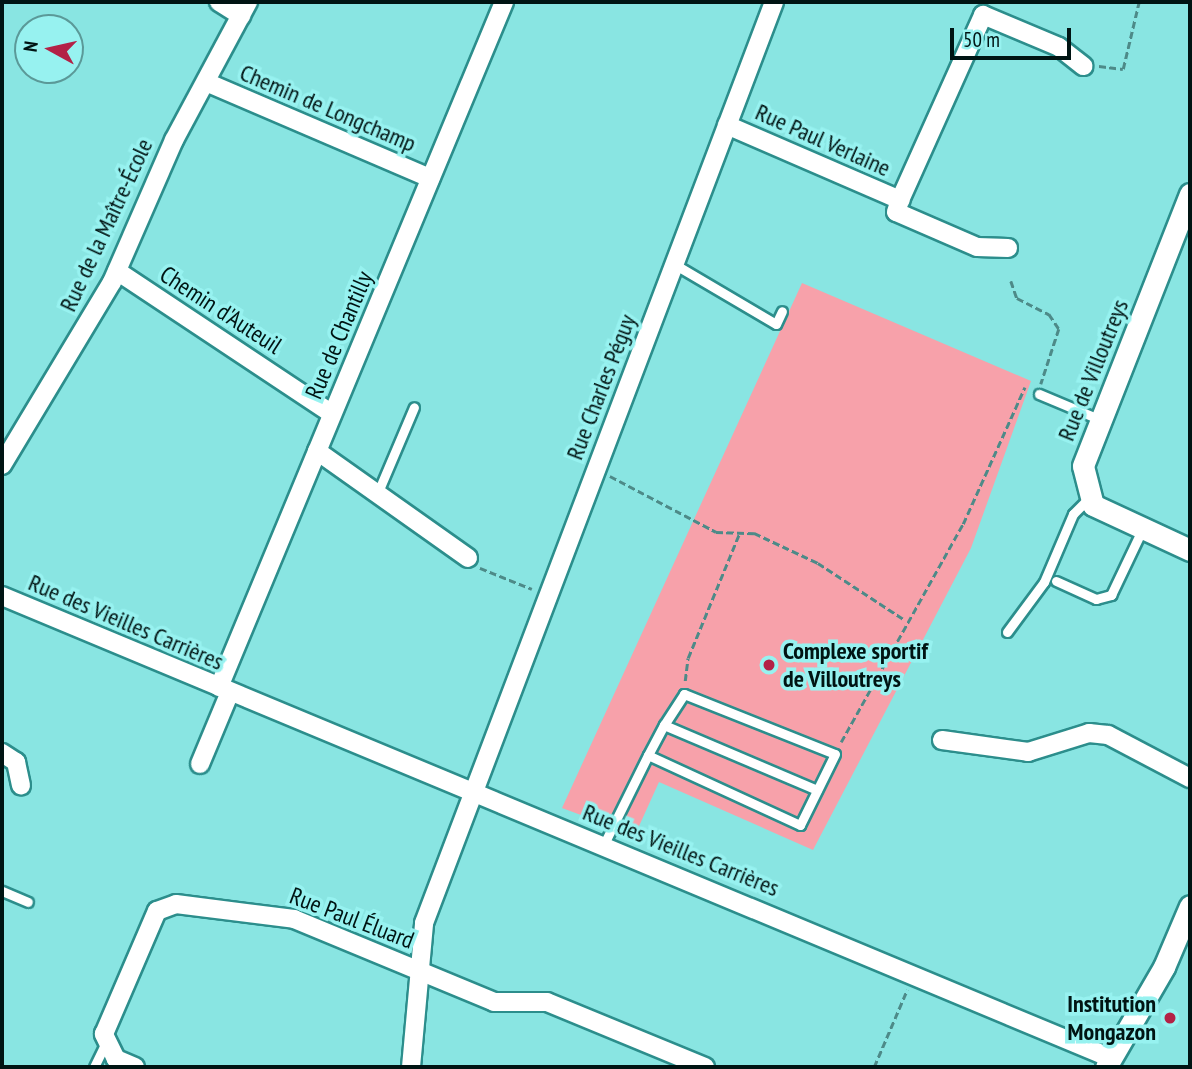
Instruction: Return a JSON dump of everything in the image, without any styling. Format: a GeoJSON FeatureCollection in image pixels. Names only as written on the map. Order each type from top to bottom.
{"type":"FeatureCollection","features":[{"type":"Feature","properties":{"kind":"street"},"geometry":{"type":"LineString","coordinates":[[219,2],[244,9]]}},
{"type":"Feature","properties":{"kind":"street","name":"Rue de Chantilly"},"geometry":{"type":"LineString","coordinates":[[225,690],[332,414],[504,2]]}},
{"type":"Feature","properties":{"kind":"street","name":"Rue Charles Péguy"},"geometry":{"type":"LineString","coordinates":[[411,1067],[424,923],[774,2]]}},
{"type":"Feature","properties":{"kind":"street","name":"Rue Paul Verlaine"},"geometry":{"type":"LineString","coordinates":[[1008,248],[977,247],[896,212],[900,200],[985,8],[1059,47],[1083,66]]}},
{"type":"Feature","properties":{"kind":"street","name":"Rue de la Maître-École"},"geometry":{"type":"LineString","coordinates":[[2,465],[117,271],[206,82],[244,9]]}},
{"type":"Feature","properties":{"kind":"street","name":"Chemin de Longchamp"},"geometry":{"type":"LineString","coordinates":[[206,82],[430,178]]}},
{"type":"Feature","properties":{"kind":"street","name":"Rue Paul Verlaine"},"geometry":{"type":"LineString","coordinates":[[727,125],[900,200]]}},
{"type":"Feature","properties":{"kind":"street","name":"Rue de Villoutreys"},"geometry":{"type":"LineString","coordinates":[[1089,498],[1083,466],[1190,194]]}},
{"type":"Feature","properties":{"kind":"street","name":"Chemin d'Auteuil"},"geometry":{"type":"LineString","coordinates":[[117,271],[332,414]]}},
{"type":"Feature","properties":{"kind":"street"},"geometry":{"type":"LineString","coordinates":[[317,451],[378,492],[470,561]]}},
{"type":"Feature","properties":{"kind":"street"},"geometry":{"type":"LineString","coordinates":[[1089,498],[1190,550]]}},
{"type":"Feature","properties":{"kind":"street","name":"Rue des Vieilles Carrières"},"geometry":{"type":"LineString","coordinates":[[2,597],[604,844],[1109,1063]]}},
{"type":"Feature","properties":{"kind":"street","name":"Rue des Vieilles Carrières"},"geometry":{"type":"LineString","coordinates":[[200,764],[225,690]]}},
{"type":"Feature","properties":{"kind":"street"},"geometry":{"type":"LineString","coordinates":[[942,740],[1028,752],[1089,733],[1108,735],[1190,778]]}},
{"type":"Feature","properties":{"kind":"street"},"geometry":{"type":"LineString","coordinates":[[2,752],[16,762],[21,785]]}},
{"type":"Feature","properties":{"kind":"street","name":"Rue Paul Éluard"},"geometry":{"type":"LineString","coordinates":[[105,1044],[103,1034],[152,921],[169,904],[286,916],[421,971]]}},
{"type":"Feature","properties":{"kind":"street"},"geometry":{"type":"LineString","coordinates":[[1109,1063],[1164,967],[1190,906]]}},
{"type":"Feature","properties":{"kind":"street"},"geometry":{"type":"LineString","coordinates":[[421,971],[494,1002],[547,1002],[705,1067]]}},
{"type":"Feature","properties":{"kind":"street"},"geometry":{"type":"LineString","coordinates":[[105,1044],[116,1059],[135,1067]]}},
{"type":"Feature","properties":{"kind":"lane"},"geometry":{"type":"LineString","coordinates":[[674,264],[776,324],[782,311]]}},
{"type":"Feature","properties":{"kind":"lane"},"geometry":{"type":"LineString","coordinates":[[1039,394],[1101,420]]}},
{"type":"Feature","properties":{"kind":"lane"},"geometry":{"type":"LineString","coordinates":[[378,492],[414,407]]}},
{"type":"Feature","properties":{"kind":"lane"},"geometry":{"type":"LineString","coordinates":[[1007,632],[1044,582],[1073,514],[1089,498]]}},
{"type":"Feature","properties":{"kind":"lane"},"geometry":{"type":"LineString","coordinates":[[1056,581],[1096,598],[1111,595],[1143,528]]}},
{"type":"Feature","properties":{"kind":"lane"},"geometry":{"type":"LineString","coordinates":[[604,844],[648,755],[664,725],[684,694],[835,754],[800,825],[648,755]]}},
{"type":"Feature","properties":{"kind":"lane"},"geometry":{"type":"LineString","coordinates":[[664,725],[817,790]]}},
{"type":"Feature","properties":{"kind":"lane"},"geometry":{"type":"LineString","coordinates":[[2,891],[28,902]]}},
{"type":"Feature","properties":{"kind":"lane"},"geometry":{"type":"LineString","coordinates":[[94,1067],[105,1044]]}},
{"type":"Feature","properties":{"kind":"path"},"geometry":{"type":"LineString","coordinates":[[1107,64],[1123,69],[1139,2]]}},
{"type":"Feature","properties":{"kind":"path"},"geometry":{"type":"LineString","coordinates":[[835,754],[905,621],[964,524],[1025,387],[1041,385],[1059,340],[1054,319],[1017,298],[1011,281]]}},
{"type":"Feature","properties":{"kind":"path"},"geometry":{"type":"LineString","coordinates":[[607,475],[716,533],[754,533],[818,564],[905,621]]}},
{"type":"Feature","properties":{"kind":"path"},"geometry":{"type":"LineString","coordinates":[[684,694],[688,658],[739,534]]}},
{"type":"Feature","properties":{"kind":"path"},"geometry":{"type":"LineString","coordinates":[[470,561],[535,591]]}},
{"type":"Feature","properties":{"kind":"path"},"geometry":{"type":"LineString","coordinates":[[874,1067],[909,985]]}},
{"type":"Feature","properties":{"kind":"shaded area","name":"Complexe sportif de Villoutreys"},"geometry":{"type":"Polygon","coordinates":[[[802,283],[1031,381],[971,548],[813,850],[659,782],[635,835],[562,808],[802,283]]]}},
{"type":"Feature","properties":{"kind":"place","name":"Complexe sportif de Villoutreys"},"geometry":{"type":"Point","coordinates":[769,665]}},
{"type":"Feature","properties":{"kind":"place","name":"Institution Mongazon"},"geometry":{"type":"Point","coordinates":[1170,1018]}}]}
